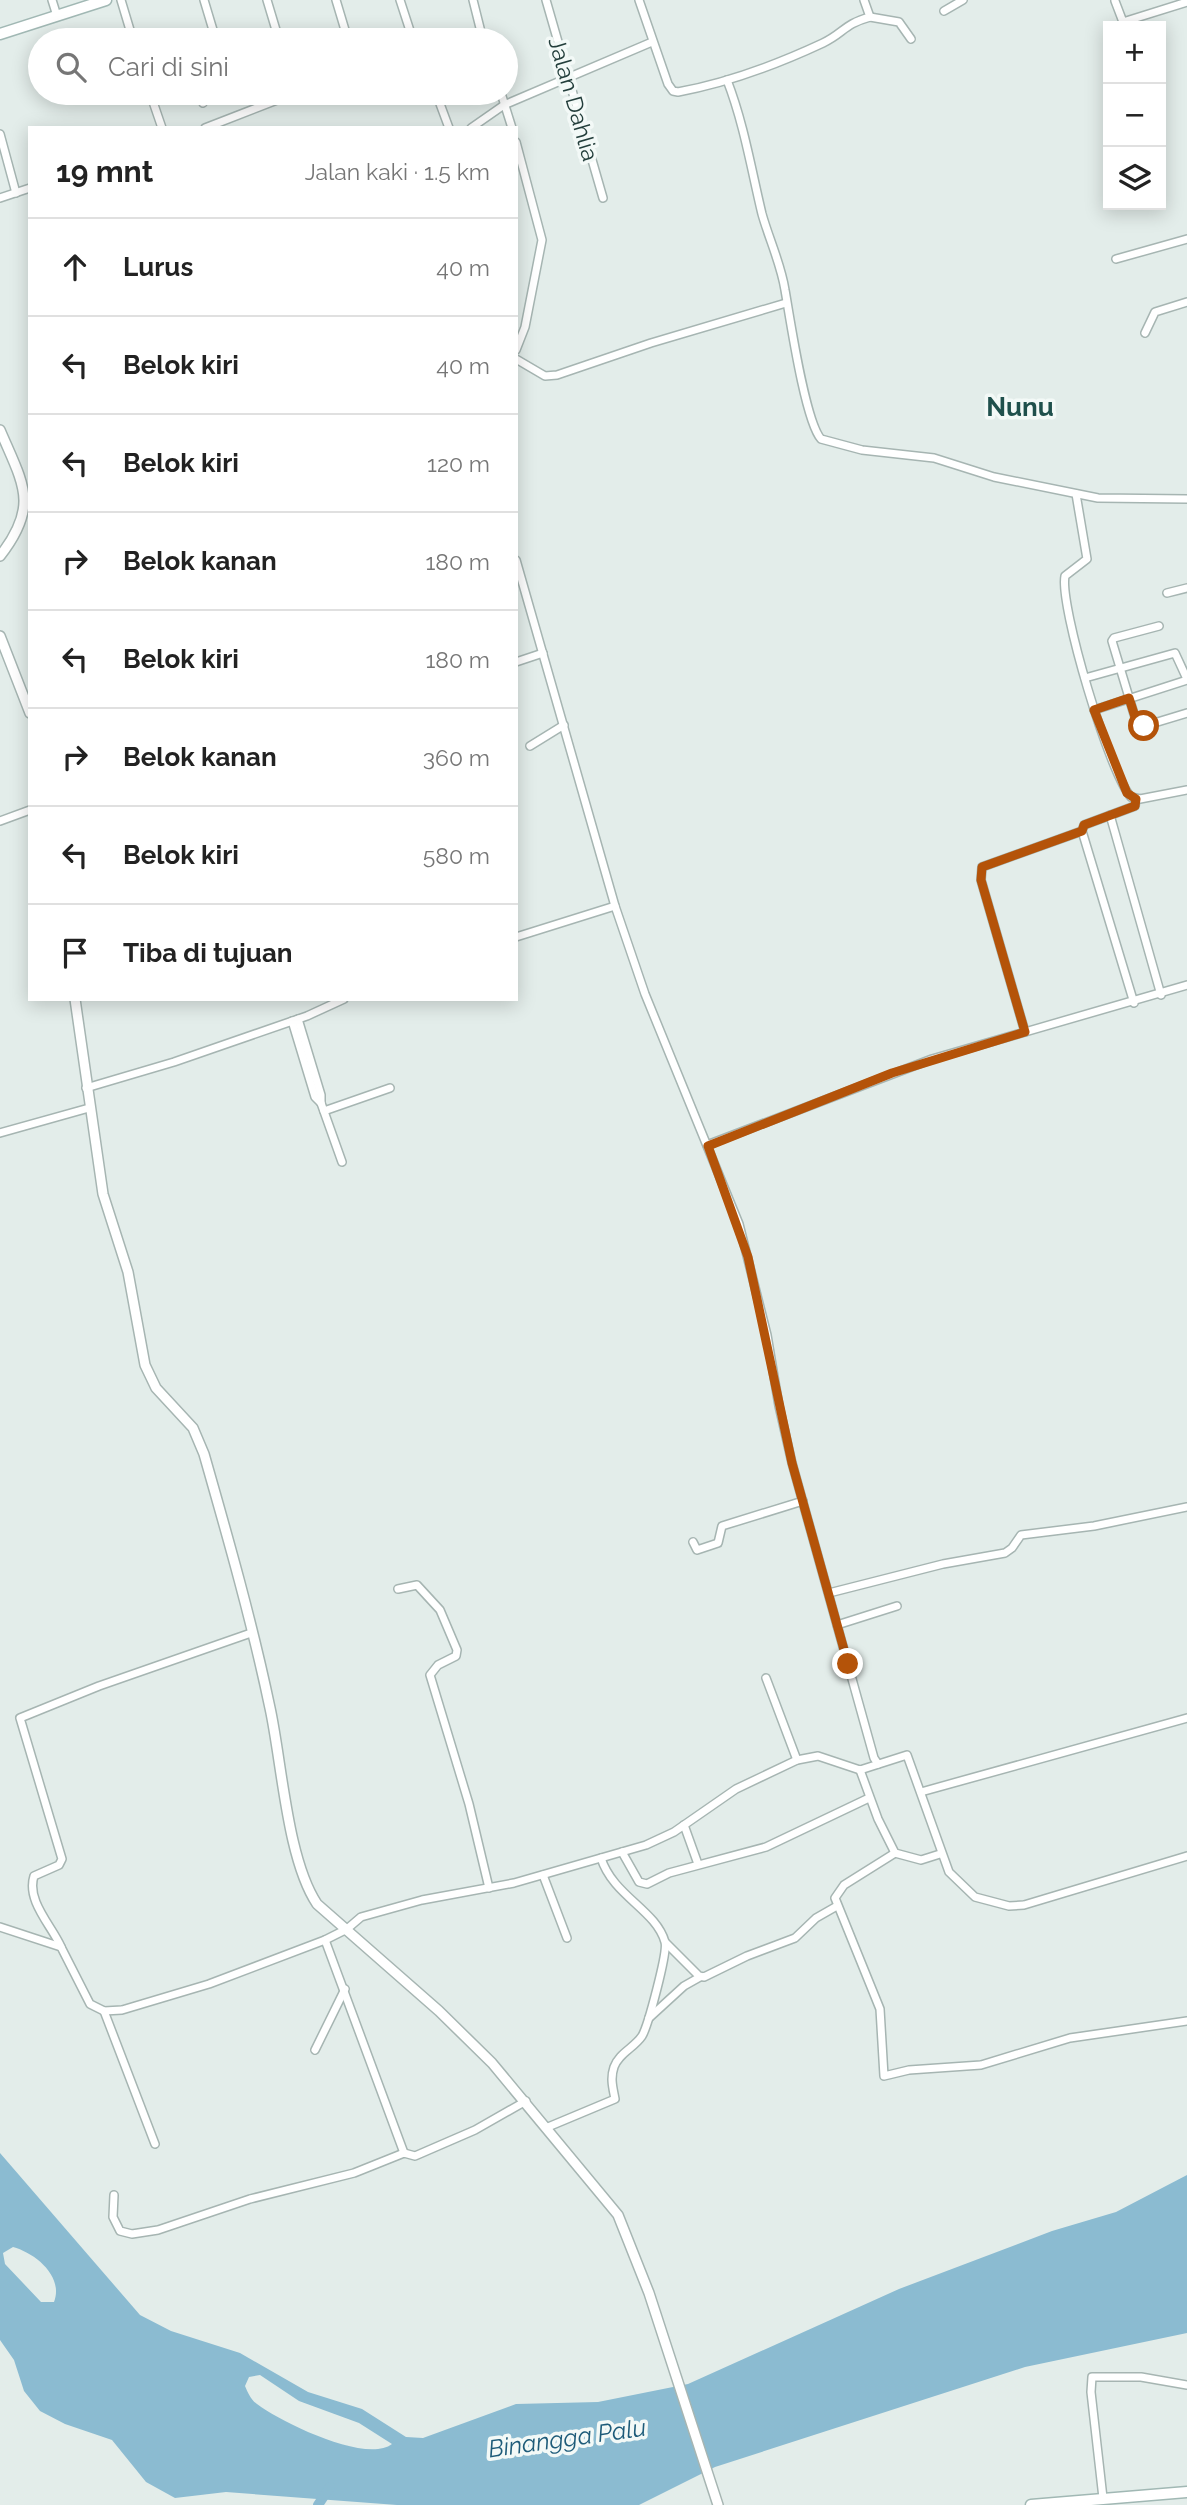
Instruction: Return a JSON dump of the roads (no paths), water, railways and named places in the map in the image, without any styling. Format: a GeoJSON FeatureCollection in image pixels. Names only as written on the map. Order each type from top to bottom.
{"type":"FeatureCollection","features":[{"type":"Feature","properties":{"kind":"main road"},"geometry":{"type":"LineString","coordinates":[[0,34],[106,0]]}},
{"type":"Feature","properties":{"kind":"main road"},"geometry":{"type":"LineString","coordinates":[[1031,2505],[1187,2492]]}},
{"type":"Feature","properties":{"kind":"street"},"geometry":{"type":"LineString","coordinates":[[52,0],[57,16]]}},
{"type":"Feature","properties":{"kind":"street"},"geometry":{"type":"LineString","coordinates":[[121,0],[129,28]]}},
{"type":"Feature","properties":{"kind":"street"},"geometry":{"type":"LineString","coordinates":[[204,0],[212,28]]}},
{"type":"Feature","properties":{"kind":"street"},"geometry":{"type":"LineString","coordinates":[[267,0],[275,28]]}},
{"type":"Feature","properties":{"kind":"street"},"geometry":{"type":"LineString","coordinates":[[336,0],[344,28]]}},
{"type":"Feature","properties":{"kind":"street"},"geometry":{"type":"LineString","coordinates":[[400,0],[409,28]]}},
{"type":"Feature","properties":{"kind":"street"},"geometry":{"type":"LineString","coordinates":[[473,0],[480,28]]}},
{"type":"Feature","properties":{"kind":"street","name":"Jalan Dahlia"},"geometry":{"type":"LineString","coordinates":[[546,0],[603,198]]}},
{"type":"Feature","properties":{"kind":"street"},"geometry":{"type":"LineString","coordinates":[[639,0],[652,42],[673,91],[727,80],[817,46],[833,38],[850,22],[870,17],[899,22],[911,39]]}},
{"type":"Feature","properties":{"kind":"street"},"geometry":{"type":"LineString","coordinates":[[864,0],[870,17]]}},
{"type":"Feature","properties":{"kind":"street"},"geometry":{"type":"LineString","coordinates":[[944,11],[963,0]]}},
{"type":"Feature","properties":{"kind":"street"},"geometry":{"type":"LineString","coordinates":[[1115,1],[1123,21]]}},
{"type":"Feature","properties":{"kind":"street"},"geometry":{"type":"LineString","coordinates":[[1133,21],[1187,2]]}},
{"type":"Feature","properties":{"kind":"street"},"geometry":{"type":"LineString","coordinates":[[518,99],[652,42]]}},
{"type":"Feature","properties":{"kind":"street"},"geometry":{"type":"LineString","coordinates":[[727,80],[747,139],[762,213],[785,287],[786,303],[813,422],[821,439],[862,450],[934,458],[994,477],[1076,494],[1125,500],[1187,499]]}},
{"type":"Feature","properties":{"kind":"street"},"geometry":{"type":"LineString","coordinates":[[154,105],[161,126]]}},
{"type":"Feature","properties":{"kind":"street"},"geometry":{"type":"LineString","coordinates":[[210,126],[263,105]]}},
{"type":"Feature","properties":{"kind":"street"},"geometry":{"type":"LineString","coordinates":[[440,105],[448,126]]}},
{"type":"Feature","properties":{"kind":"street"},"geometry":{"type":"LineString","coordinates":[[474,126],[505,105],[511,126]]}},
{"type":"Feature","properties":{"kind":"street"},"geometry":{"type":"LineString","coordinates":[[0,134],[16,193]]}},
{"type":"Feature","properties":{"kind":"street"},"geometry":{"type":"LineString","coordinates":[[518,150],[542,240],[525,327],[518,345]]}},
{"type":"Feature","properties":{"kind":"street"},"geometry":{"type":"LineString","coordinates":[[0,198],[28,189]]}},
{"type":"Feature","properties":{"kind":"street"},"geometry":{"type":"LineString","coordinates":[[1116,259],[1187,239]]}},
{"type":"Feature","properties":{"kind":"street"},"geometry":{"type":"LineString","coordinates":[[1145,333],[1155,312],[1187,302]]}},
{"type":"Feature","properties":{"kind":"street"},"geometry":{"type":"LineString","coordinates":[[518,360],[545,376],[557,376],[651,343],[786,303]]}},
{"type":"Feature","properties":{"kind":"street"},"geometry":{"type":"LineString","coordinates":[[0,430],[24,491],[25,504],[19,533],[0,556]]}},
{"type":"Feature","properties":{"kind":"street"},"geometry":{"type":"LineString","coordinates":[[1076,494],[1087,559],[1064,579],[1084,678],[1094,710],[1127,793],[1136,799],[1187,790]]}},
{"type":"Feature","properties":{"kind":"street"},"geometry":{"type":"LineString","coordinates":[[518,567],[615,906],[645,994],[708,1146],[748,1257],[767,1335],[779,1406],[803,1501],[874,1758],[878,1764]]}},
{"type":"Feature","properties":{"kind":"street"},"geometry":{"type":"LineString","coordinates":[[1167,593],[1187,588]]}},
{"type":"Feature","properties":{"kind":"street"},"geometry":{"type":"LineString","coordinates":[[1159,626],[1112,639],[1129,698],[1140,727],[1187,713]]}},
{"type":"Feature","properties":{"kind":"street"},"geometry":{"type":"LineString","coordinates":[[0,636],[28,708]]}},
{"type":"Feature","properties":{"kind":"street"},"geometry":{"type":"LineString","coordinates":[[518,661],[543,653]]}},
{"type":"Feature","properties":{"kind":"street"},"geometry":{"type":"LineString","coordinates":[[1084,678],[1175,653],[1187,680],[1094,710]]}},
{"type":"Feature","properties":{"kind":"street"},"geometry":{"type":"LineString","coordinates":[[530,746],[564,725]]}},
{"type":"Feature","properties":{"kind":"street"},"geometry":{"type":"LineString","coordinates":[[1134,1003],[1082,831],[1084,825],[1135,806],[1136,799]]}},
{"type":"Feature","properties":{"kind":"street"},"geometry":{"type":"LineString","coordinates":[[0,821],[28,811]]}},
{"type":"Feature","properties":{"kind":"street"},"geometry":{"type":"LineString","coordinates":[[1110,816],[1161,995]]}},
{"type":"Feature","properties":{"kind":"street"},"geometry":{"type":"LineString","coordinates":[[1025,1032],[981,880],[982,867],[1082,831]]}},
{"type":"Feature","properties":{"kind":"street"},"geometry":{"type":"LineString","coordinates":[[518,935],[615,906]]}},
{"type":"Feature","properties":{"kind":"street"},"geometry":{"type":"LineString","coordinates":[[708,1146],[892,1073],[1025,1032],[1161,995],[1187,985]]}},
{"type":"Feature","properties":{"kind":"street"},"geometry":{"type":"LineString","coordinates":[[75,1001],[103,1194],[128,1272],[145,1365],[156,1388],[188,1422],[199,1441],[251,1633],[307,1886],[317,1904],[460,2030],[548,2127],[624,2227],[718,2505]]}},
{"type":"Feature","properties":{"kind":"street"},"geometry":{"type":"LineString","coordinates":[[86,1087],[174,1062],[295,1020],[339,1001]]}},
{"type":"Feature","properties":{"kind":"street"},"geometry":{"type":"LineString","coordinates":[[295,1020],[315,1097],[321,1102],[342,1162]]}},
{"type":"Feature","properties":{"kind":"street"},"geometry":{"type":"LineString","coordinates":[[324,1111],[390,1088]]}},
{"type":"Feature","properties":{"kind":"street"},"geometry":{"type":"LineString","coordinates":[[0,1133],[89,1108]]}},
{"type":"Feature","properties":{"kind":"street"},"geometry":{"type":"LineString","coordinates":[[693,1542],[697,1550],[713,1546],[719,1541],[722,1527],[803,1501]]}},
{"type":"Feature","properties":{"kind":"street"},"geometry":{"type":"LineString","coordinates":[[829,1593],[943,1564],[1005,1553],[1011,1550],[1021,1535],[1094,1526],[1187,1507]]}},
{"type":"Feature","properties":{"kind":"street"},"geometry":{"type":"LineString","coordinates":[[398,1589],[417,1585],[434,1601],[457,1650],[456,1656],[438,1664],[430,1675],[469,1804],[489,1888]]}},
{"type":"Feature","properties":{"kind":"street"},"geometry":{"type":"LineString","coordinates":[[837,1625],[897,1606]]}},
{"type":"Feature","properties":{"kind":"street"},"geometry":{"type":"LineString","coordinates":[[155,2144],[104,2011],[88,2001],[40,1910],[33,1888],[34,1876],[60,1865],[62,1859],[20,1718],[99,1686],[251,1633]]}},
{"type":"Feature","properties":{"kind":"street"},"geometry":{"type":"LineString","coordinates":[[766,1678],[797,1760]]}},
{"type":"Feature","properties":{"kind":"street"},"geometry":{"type":"LineString","coordinates":[[921,1791],[1187,1718]]}},
{"type":"Feature","properties":{"kind":"street"},"geometry":{"type":"LineString","coordinates":[[104,2011],[138,2005],[209,1983],[325,1940],[347,1929],[361,1917],[409,1903],[542,1875],[661,1840],[736,1789],[797,1760],[818,1756],[860,1770],[907,1755],[940,1854],[949,1872],[975,1897],[1015,1907],[1187,1856]]}},
{"type":"Feature","properties":{"kind":"street"},"geometry":{"type":"LineString","coordinates":[[860,1770],[869,1798],[895,1853]]}},
{"type":"Feature","properties":{"kind":"street"},"geometry":{"type":"LineString","coordinates":[[622,1852],[642,1885],[698,1864],[766,1847],[869,1798]]}},
{"type":"Feature","properties":{"kind":"street"},"geometry":{"type":"LineString","coordinates":[[684,1825],[698,1864]]}},
{"type":"Feature","properties":{"kind":"street"},"geometry":{"type":"LineString","coordinates":[[940,1854],[921,1860],[895,1853],[837,1892],[837,1906],[880,2009],[884,2076],[909,2070],[981,2065],[1070,2038],[1187,2021]]}},
{"type":"Feature","properties":{"kind":"street"},"geometry":{"type":"LineString","coordinates":[[601,1858],[614,1886],[636,1903],[665,1942],[700,1977]]}},
{"type":"Feature","properties":{"kind":"street"},"geometry":{"type":"LineString","coordinates":[[542,1875],[566,1938]]}},
{"type":"Feature","properties":{"kind":"street"},"geometry":{"type":"LineString","coordinates":[[649,2018],[684,1986],[795,1938],[821,1914],[837,1906]]}},
{"type":"Feature","properties":{"kind":"street"},"geometry":{"type":"LineString","coordinates":[[0,1927],[61,1947]]}},
{"type":"Feature","properties":{"kind":"street"},"geometry":{"type":"LineString","coordinates":[[325,1940],[404,2153]]}},
{"type":"Feature","properties":{"kind":"street"},"geometry":{"type":"LineString","coordinates":[[548,2127],[615,2099],[611,2077],[614,2067],[618,2058],[642,2035],[649,2018],[665,1942]]}},
{"type":"Feature","properties":{"kind":"street"},"geometry":{"type":"LineString","coordinates":[[315,2050],[345,1988]]}},
{"type":"Feature","properties":{"kind":"street"},"geometry":{"type":"LineString","coordinates":[[114,2195],[114,2221],[125,2233],[169,2227],[250,2199],[354,2173],[404,2153],[415,2156],[441,2146],[526,2101]]}},
{"type":"Feature","properties":{"kind":"street"},"geometry":{"type":"LineString","coordinates":[[1107,2500],[1091,2392],[1092,2377],[1100,2374],[1140,2377],[1187,2385]]}},
{"type":"Feature","properties":{"kind":"water","name":"Binangga Palu"},"geometry":{"type":"Polygon","coordinates":[[[0,2153],[140,2315],[171,2331],[240,2353],[308,2392],[362,2409],[406,2437],[423,2438],[516,2404],[598,2402],[688,2384],[899,2289],[1052,2231],[1116,2212],[1187,2175],[1187,2333],[1025,2367],[715,2467],[639,2505],[397,2505],[226,2492],[175,2498],[146,2482],[112,2440],[65,2424],[40,2411],[24,2391],[14,2360],[0,2340],[0,2153]],[[13,2247],[3,2253],[5,2264],[41,2302],[54,2302],[55,2283],[46,2267],[30,2254],[13,2247]],[[260,2375],[249,2377],[245,2386],[249,2394],[257,2404],[285,2421],[344,2445],[380,2449],[392,2444],[359,2423],[299,2401],[260,2375]]]}},
{"type":"Feature","properties":{"kind":"waterway"},"geometry":{"type":"LineString","coordinates":[[318,2505],[330,2487]]}},
{"type":"Feature","properties":{"kind":"district","name":"Nunu"},"geometry":{"type":"Point","coordinates":[1020,407]}}]}
